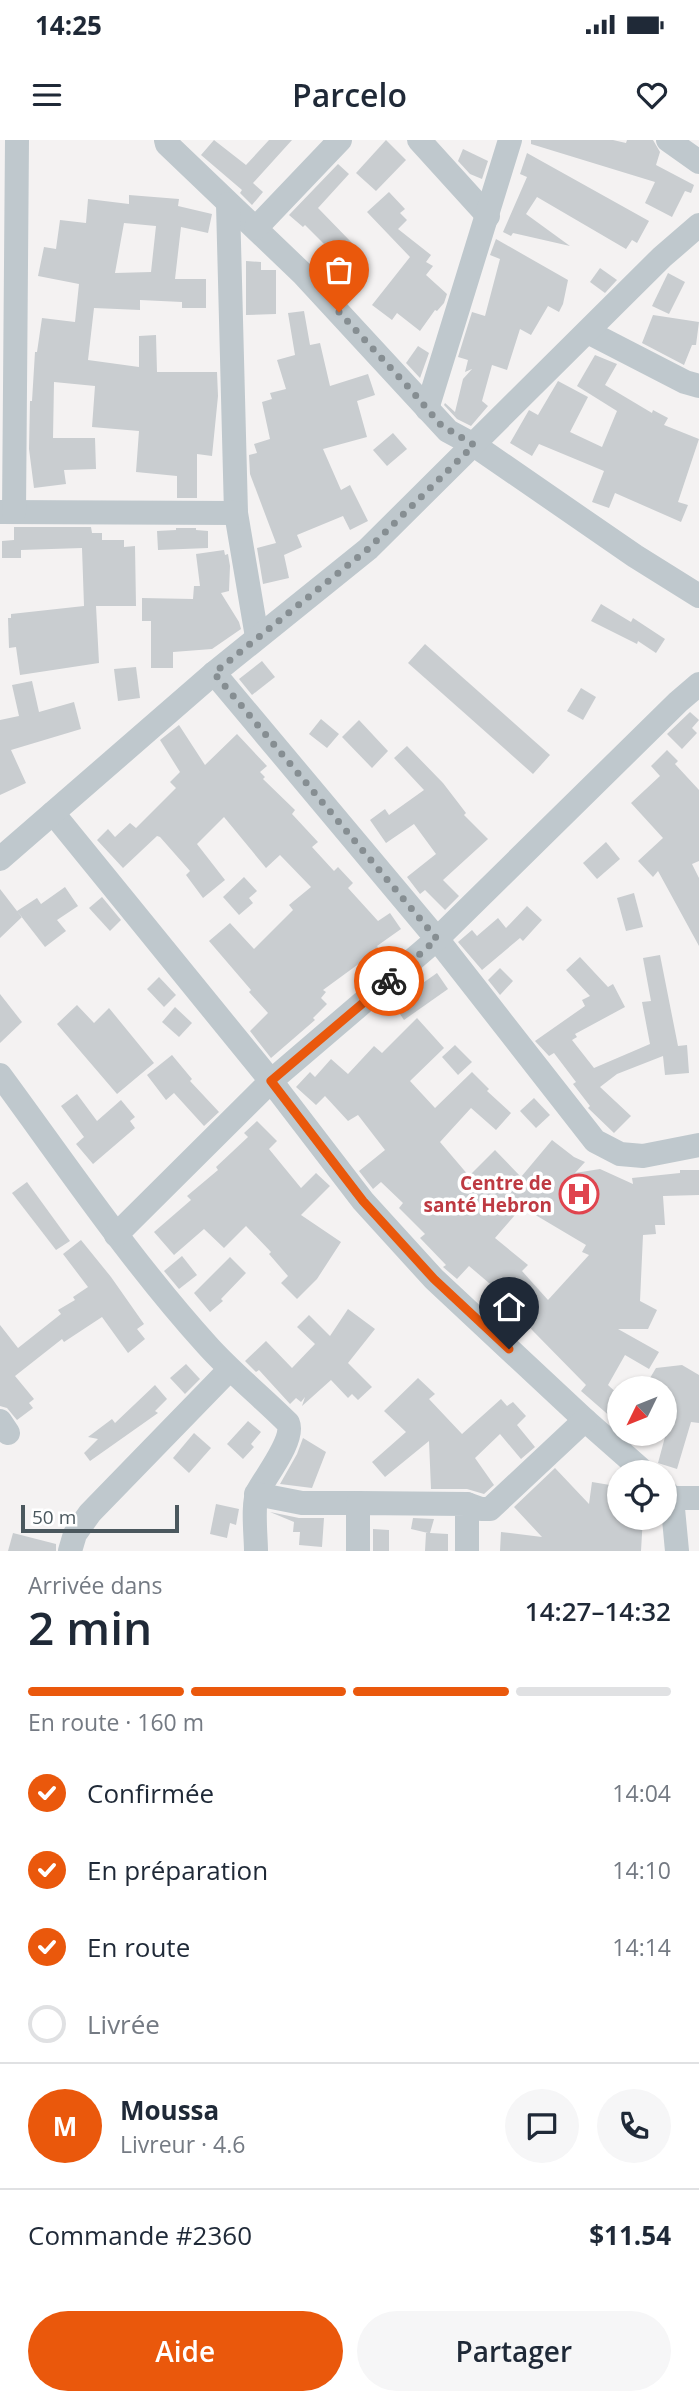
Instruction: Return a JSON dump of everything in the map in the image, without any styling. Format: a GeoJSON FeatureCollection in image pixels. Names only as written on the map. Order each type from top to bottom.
{"type":"FeatureCollection","features":[{"type":"Feature","properties":{"kind":"street"},"geometry":{"type":"LineString","coordinates":[[17,140],[7,512],[236,513]]}},
{"type":"Feature","properties":{"kind":"street"},"geometry":{"type":"LineString","coordinates":[[166,140],[228,204],[303,274],[448,431],[474,445],[635,556],[699,596]]}},
{"type":"Feature","properties":{"kind":"street"},"geometry":{"type":"LineString","coordinates":[[256,228],[340,140]]}},
{"type":"Feature","properties":{"kind":"street"},"geometry":{"type":"LineString","coordinates":[[419,140],[488,216]]}},
{"type":"Feature","properties":{"kind":"street"},"geometry":{"type":"LineString","coordinates":[[427,408],[510,140]]}},
{"type":"Feature","properties":{"kind":"street"},"geometry":{"type":"LineString","coordinates":[[668,140],[699,162]]}},
{"type":"Feature","properties":{"kind":"street"},"geometry":{"type":"LineString","coordinates":[[228,204],[236,513],[257,637]]}},
{"type":"Feature","properties":{"kind":"street"},"geometry":{"type":"LineString","coordinates":[[0,859],[214,673],[368,549],[662,257],[699,225]]}},
{"type":"Feature","properties":{"kind":"street"},"geometry":{"type":"LineString","coordinates":[[588,332],[685,382],[699,386]]}},
{"type":"Feature","properties":{"kind":"street"},"geometry":{"type":"LineString","coordinates":[[214,673],[437,939],[595,1141],[620,1154],[643,1156],[699,1145]]}},
{"type":"Feature","properties":{"kind":"street"},"geometry":{"type":"LineString","coordinates":[[116,1235],[271,1081],[437,939],[699,684]]}},
{"type":"Feature","properties":{"kind":"street"},"geometry":{"type":"LineString","coordinates":[[52,813],[271,1081],[363,1201],[434,1279],[631,1460]]}},
{"type":"Feature","properties":{"kind":"street"},"geometry":{"type":"LineString","coordinates":[[0,1074],[116,1235],[229,1370],[282,1417],[290,1428],[271,1472],[256,1494],[256,1551]]}},
{"type":"Feature","properties":{"kind":"street"},"geometry":{"type":"LineString","coordinates":[[70,1551],[75,1534],[90,1513],[229,1370]]}},
{"type":"Feature","properties":{"kind":"street"},"geometry":{"type":"LineString","coordinates":[[256,1494],[302,1503],[467,1504],[490,1509],[585,1420]]}},
{"type":"Feature","properties":{"kind":"street"},"geometry":{"type":"LineString","coordinates":[[677,1495],[699,1497]]}},
{"type":"Feature","properties":{"kind":"street"},"geometry":{"type":"LineString","coordinates":[[358,1503],[358,1551]]}},
{"type":"Feature","properties":{"kind":"street"},"geometry":{"type":"LineString","coordinates":[[467,1504],[467,1551]]}},
{"type":"Feature","properties":{"kind":"street"},"geometry":{"type":"LineString","coordinates":[[674,1530],[677,1551]]}},
{"type":"Feature","properties":{"kind":"building"},"geometry":{"type":"Polygon","coordinates":[[[214,140],[246,165],[269,140],[292,140],[253,183],[263,192],[252,205],[240,193],[242,190],[201,155],[214,140]]]}},
{"type":"Feature","properties":{"kind":"building"},"geometry":{"type":"Polygon","coordinates":[[[386,140],[406,160],[376,191],[356,173],[386,140]]]}},
{"type":"Feature","properties":{"kind":"building"},"geometry":{"type":"Polygon","coordinates":[[[531,140],[613,140],[626,143],[627,140],[653,140],[660,152],[656,165],[694,185],[691,193],[685,191],[672,217],[645,203],[655,182],[531,144],[531,140]]]}},
{"type":"Feature","properties":{"kind":"building"},"geometry":{"type":"Polygon","coordinates":[[[463,149],[488,161],[482,179],[470,174],[458,161],[463,149]]]}},
{"type":"Feature","properties":{"kind":"building"},"geometry":{"type":"Polygon","coordinates":[[[527,153],[649,221],[637,243],[632,240],[626,249],[537,197],[526,214],[570,246],[513,233],[511,236],[503,232],[527,177],[520,174],[527,153]]]}},
{"type":"Feature","properties":{"kind":"building"},"geometry":{"type":"Polygon","coordinates":[[[338,164],[349,174],[318,208],[353,244],[341,256],[349,263],[332,282],[319,269],[333,253],[305,225],[303,227],[289,215],[338,164]]]}},
{"type":"Feature","properties":{"kind":"building"},"geometry":{"type":"Polygon","coordinates":[[[389,192],[405,209],[400,213],[407,220],[398,229],[431,255],[426,262],[433,266],[426,275],[447,294],[444,303],[435,310],[420,331],[397,313],[392,320],[372,305],[410,257],[367,212],[389,192]]]}},
{"type":"Feature","properties":{"kind":"building"},"geometry":{"type":"Polygon","coordinates":[[[129,195],[179,199],[178,206],[212,214],[208,233],[181,227],[175,279],[206,279],[206,308],[182,308],[182,302],[140,300],[140,310],[94,308],[88,360],[139,367],[139,336],[156,335],[157,372],[217,372],[218,396],[212,456],[197,454],[197,498],[177,498],[177,476],[136,472],[139,431],[92,427],[95,386],[54,382],[53,438],[95,438],[96,469],[64,470],[66,484],[34,488],[29,449],[30,401],[42,318],[75,322],[79,284],[38,276],[44,247],[56,249],[60,220],[86,223],[88,199],[129,204],[129,195]],[[124,223],[115,273],[151,272],[156,226],[124,223]]]}},
{"type":"Feature","properties":{"kind":"building"},"geometry":{"type":"Polygon","coordinates":[[[496,239],[568,280],[559,312],[548,306],[531,335],[520,329],[507,370],[492,365],[482,401],[488,406],[471,426],[457,419],[444,405],[445,403],[455,412],[463,379],[472,369],[465,372],[468,360],[458,357],[472,312],[485,316],[500,259],[490,255],[496,239]]]}},
{"type":"Feature","properties":{"kind":"building"},"geometry":{"type":"Polygon","coordinates":[[[246,261],[261,262],[261,270],[276,270],[276,314],[246,315],[246,261]]]}},
{"type":"Feature","properties":{"kind":"building"},"geometry":{"type":"Polygon","coordinates":[[[600,268],[617,280],[605,293],[590,282],[600,268]]]}},
{"type":"Feature","properties":{"kind":"building"},"geometry":{"type":"Polygon","coordinates":[[[668,273],[685,282],[669,314],[652,306],[668,273]]]}},
{"type":"Feature","properties":{"kind":"building"},"geometry":{"type":"Polygon","coordinates":[[[304,311],[310,345],[320,343],[330,386],[368,374],[375,395],[357,401],[367,437],[323,449],[341,490],[350,485],[368,521],[350,530],[343,516],[297,535],[302,547],[284,555],[289,578],[263,584],[257,548],[276,543],[250,474],[249,455],[257,453],[254,444],[270,439],[262,402],[272,399],[270,393],[286,389],[277,360],[295,355],[288,313],[304,311]]]}},
{"type":"Feature","properties":{"kind":"building"},"geometry":{"type":"Polygon","coordinates":[[[653,315],[699,322],[696,345],[692,345],[684,365],[642,343],[653,315]]]}},
{"type":"Feature","properties":{"kind":"building"},"geometry":{"type":"Polygon","coordinates":[[[418,346],[429,353],[420,378],[406,363],[418,346]]]}},
{"type":"Feature","properties":{"kind":"building"},"geometry":{"type":"Polygon","coordinates":[[[595,355],[617,364],[605,385],[652,413],[653,410],[668,418],[664,425],[699,439],[678,502],[688,505],[681,522],[615,493],[609,508],[592,502],[604,471],[539,444],[532,456],[510,443],[529,410],[538,415],[558,381],[588,397],[570,432],[602,447],[617,411],[577,386],[595,355]]]}},
{"type":"Feature","properties":{"kind":"building"},"geometry":{"type":"Polygon","coordinates":[[[393,433],[407,449],[387,466],[373,450],[393,433]]]}},
{"type":"Feature","properties":{"kind":"building"},"geometry":{"type":"Polygon","coordinates":[[[14,527],[91,527],[92,533],[102,533],[102,540],[124,540],[124,547],[135,546],[136,606],[96,606],[99,663],[20,675],[16,647],[9,648],[8,618],[11,618],[11,614],[84,606],[82,548],[21,550],[21,558],[2,558],[2,541],[14,540],[14,527]]]}},
{"type":"Feature","properties":{"kind":"building"},"geometry":{"type":"Polygon","coordinates":[[[176,528],[208,531],[208,548],[158,550],[157,531],[176,528]]]}},
{"type":"Feature","properties":{"kind":"building"},"geometry":{"type":"Polygon","coordinates":[[[224,550],[225,555],[228,554],[230,566],[229,591],[221,593],[241,629],[212,649],[173,652],[173,668],[151,668],[151,621],[142,621],[142,598],[193,599],[194,586],[200,586],[196,554],[224,550]]]}},
{"type":"Feature","properties":{"kind":"building"},"geometry":{"type":"Polygon","coordinates":[[[601,604],[631,622],[633,618],[665,639],[656,653],[638,641],[637,644],[591,621],[601,604]]]}},
{"type":"Feature","properties":{"kind":"building"},"geometry":{"type":"Polygon","coordinates":[[[425,644],[550,755],[533,774],[408,663],[425,644]]]}},
{"type":"Feature","properties":{"kind":"building"},"geometry":{"type":"Polygon","coordinates":[[[262,661],[275,677],[252,695],[239,679],[262,661]]]}},
{"type":"Feature","properties":{"kind":"building"},"geometry":{"type":"Polygon","coordinates":[[[136,667],[140,698],[118,701],[114,669],[136,667]]]}},
{"type":"Feature","properties":{"kind":"building"},"geometry":{"type":"Polygon","coordinates":[[[32,681],[39,712],[74,702],[81,729],[11,750],[26,783],[0,795],[0,720],[19,716],[12,685],[32,681]]]}},
{"type":"Feature","properties":{"kind":"building"},"geometry":{"type":"Polygon","coordinates":[[[581,688],[596,697],[583,720],[567,711],[581,688]]]}},
{"type":"Feature","properties":{"kind":"building"},"geometry":{"type":"Polygon","coordinates":[[[690,712],[699,720],[692,728],[697,733],[682,749],[667,734],[690,712]]]}},
{"type":"Feature","properties":{"kind":"building"},"geometry":{"type":"Polygon","coordinates":[[[321,719],[339,734],[327,748],[309,734],[321,719]]]}},
{"type":"Feature","properties":{"kind":"building"},"geometry":{"type":"Polygon","coordinates":[[[359,720],[388,751],[372,768],[342,737],[359,720]]]}},
{"type":"Feature","properties":{"kind":"building"},"geometry":{"type":"Polygon","coordinates":[[[179,725],[205,765],[237,734],[267,766],[260,772],[265,777],[263,779],[295,810],[292,814],[318,842],[312,847],[334,871],[338,867],[353,883],[348,888],[378,921],[390,913],[401,929],[377,946],[379,949],[323,990],[326,992],[321,998],[327,1004],[313,1018],[315,1020],[271,1058],[250,1031],[268,1013],[209,941],[230,923],[254,949],[293,910],[289,905],[311,887],[280,855],[266,868],[224,817],[197,844],[225,880],[203,898],[186,875],[190,871],[160,837],[157,836],[123,868],[97,840],[108,829],[115,837],[130,823],[136,828],[176,788],[170,782],[180,772],[160,740],[179,725]]]}},
{"type":"Feature","properties":{"kind":"building"},"geometry":{"type":"Polygon","coordinates":[[[407,746],[443,783],[466,813],[464,815],[488,839],[443,880],[459,896],[445,910],[425,890],[420,894],[407,877],[436,854],[414,824],[386,843],[370,820],[385,809],[389,815],[424,790],[394,758],[407,746]]]}},
{"type":"Feature","properties":{"kind":"building"},"geometry":{"type":"Polygon","coordinates":[[[667,750],[678,761],[675,764],[699,790],[699,861],[692,864],[699,878],[699,946],[658,871],[653,877],[638,861],[663,838],[631,803],[660,776],[651,766],[667,750]]]}},
{"type":"Feature","properties":{"kind":"building"},"geometry":{"type":"Polygon","coordinates":[[[606,842],[620,859],[597,879],[583,863],[606,842]]]}},
{"type":"Feature","properties":{"kind":"building"},"geometry":{"type":"Polygon","coordinates":[[[244,877],[257,891],[249,898],[253,903],[239,915],[223,897],[244,877]]]}},
{"type":"Feature","properties":{"kind":"building"},"geometry":{"type":"Polygon","coordinates":[[[65,887],[78,906],[57,920],[66,931],[45,947],[22,917],[0,938],[0,889],[17,911],[37,898],[41,904],[65,887]]]}},
{"type":"Feature","properties":{"kind":"building"},"geometry":{"type":"Polygon","coordinates":[[[634,893],[643,927],[626,931],[617,898],[634,893]]]}},
{"type":"Feature","properties":{"kind":"building"},"geometry":{"type":"Polygon","coordinates":[[[102,897],[121,920],[110,931],[89,908],[102,897]]]}},
{"type":"Feature","properties":{"kind":"building"},"geometry":{"type":"Polygon","coordinates":[[[527,906],[542,920],[523,941],[520,938],[482,970],[458,942],[472,930],[477,936],[498,918],[506,928],[527,906]]]}},
{"type":"Feature","properties":{"kind":"building"},"geometry":{"type":"Polygon","coordinates":[[[660,955],[678,1046],[687,1045],[689,1073],[665,1075],[663,1056],[617,1074],[600,1087],[631,1116],[614,1133],[588,1108],[590,1106],[573,1084],[576,1082],[554,1053],[549,1056],[535,1041],[585,1006],[582,1000],[590,996],[566,970],[580,957],[608,987],[613,984],[625,1007],[575,1034],[577,1037],[572,1040],[594,1068],[650,1044],[642,1002],[651,1001],[643,958],[660,955]]]}},
{"type":"Feature","properties":{"kind":"building"},"geometry":{"type":"Polygon","coordinates":[[[500,968],[513,981],[500,995],[488,980],[500,968]]]}},
{"type":"Feature","properties":{"kind":"building"},"geometry":{"type":"Polygon","coordinates":[[[437,973],[448,989],[404,1020],[393,1004],[437,973]]]}},
{"type":"Feature","properties":{"kind":"building"},"geometry":{"type":"Polygon","coordinates":[[[159,977],[176,995],[164,1007],[147,989],[159,977]]]}},
{"type":"Feature","properties":{"kind":"building"},"geometry":{"type":"Polygon","coordinates":[[[0,994],[22,1022],[0,1043],[0,994]]]}},
{"type":"Feature","properties":{"kind":"building"},"geometry":{"type":"Polygon","coordinates":[[[77,1005],[94,1023],[109,1008],[154,1063],[117,1094],[57,1024],[77,1005]]]}},
{"type":"Feature","properties":{"kind":"building"},"geometry":{"type":"Polygon","coordinates":[[[175,1007],[192,1023],[179,1037],[162,1022],[175,1007]]]}},
{"type":"Feature","properties":{"kind":"building"},"geometry":{"type":"Polygon","coordinates":[[[417,1018],[444,1048],[410,1081],[435,1108],[472,1072],[489,1089],[487,1091],[511,1113],[496,1130],[471,1108],[440,1142],[469,1176],[495,1150],[521,1177],[552,1140],[585,1162],[575,1173],[600,1169],[633,1184],[632,1178],[680,1173],[680,1170],[699,1170],[699,1195],[663,1196],[665,1225],[655,1225],[656,1234],[643,1235],[640,1301],[657,1310],[648,1329],[618,1329],[659,1352],[649,1369],[625,1355],[613,1376],[607,1376],[607,1414],[581,1391],[586,1385],[496,1289],[469,1266],[457,1279],[443,1267],[446,1265],[420,1238],[425,1234],[399,1208],[403,1203],[381,1182],[373,1189],[359,1171],[385,1150],[358,1115],[348,1121],[325,1096],[316,1105],[296,1087],[310,1072],[315,1077],[331,1059],[348,1074],[374,1046],[382,1053],[417,1018]],[[522,1207],[495,1238],[528,1265],[522,1271],[548,1300],[589,1255],[582,1252],[586,1245],[522,1207]]]}},
{"type":"Feature","properties":{"kind":"building"},"geometry":{"type":"Polygon","coordinates":[[[455,1045],[472,1062],[458,1075],[442,1057],[455,1045]]]}},
{"type":"Feature","properties":{"kind":"building"},"geometry":{"type":"Polygon","coordinates":[[[172,1055],[192,1079],[190,1081],[219,1112],[204,1126],[174,1093],[166,1100],[147,1075],[172,1055]]]}},
{"type":"Feature","properties":{"kind":"building"},"geometry":{"type":"Polygon","coordinates":[[[77,1094],[97,1121],[121,1100],[135,1117],[130,1121],[135,1128],[93,1164],[76,1144],[84,1137],[61,1106],[77,1094]]]}},
{"type":"Feature","properties":{"kind":"building"},"geometry":{"type":"Polygon","coordinates":[[[534,1098],[550,1115],[536,1128],[520,1111],[534,1098]]]}},
{"type":"Feature","properties":{"kind":"building"},"geometry":{"type":"Polygon","coordinates":[[[257,1121],[277,1141],[269,1149],[301,1188],[316,1173],[330,1186],[301,1215],[341,1242],[317,1279],[297,1299],[281,1283],[288,1276],[269,1254],[271,1252],[246,1226],[224,1248],[204,1229],[174,1255],[154,1232],[191,1200],[187,1196],[218,1170],[216,1167],[248,1137],[244,1133],[257,1121]]]}},
{"type":"Feature","properties":{"kind":"building"},"geometry":{"type":"Polygon","coordinates":[[[27,1182],[70,1241],[56,1250],[12,1193],[27,1182]]]}},
{"type":"Feature","properties":{"kind":"building"},"geometry":{"type":"Polygon","coordinates":[[[81,1240],[144,1324],[137,1329],[145,1339],[128,1353],[102,1317],[64,1342],[62,1339],[15,1376],[34,1399],[29,1403],[33,1408],[17,1420],[7,1408],[0,1406],[0,1325],[18,1348],[61,1314],[58,1310],[75,1300],[73,1297],[88,1287],[63,1254],[81,1240]]]}},
{"type":"Feature","properties":{"kind":"building"},"geometry":{"type":"Polygon","coordinates":[[[182,1256],[197,1275],[179,1289],[164,1271],[182,1256]]]}},
{"type":"Feature","properties":{"kind":"building"},"geometry":{"type":"Polygon","coordinates":[[[230,1257],[246,1273],[210,1312],[194,1293],[230,1257]]]}},
{"type":"Feature","properties":{"kind":"building"},"geometry":{"type":"Polygon","coordinates":[[[348,1309],[375,1329],[348,1363],[372,1387],[358,1400],[352,1394],[348,1398],[331,1380],[302,1406],[305,1397],[301,1402],[296,1398],[290,1404],[259,1370],[256,1372],[245,1361],[266,1341],[292,1368],[315,1344],[297,1327],[309,1315],[330,1336],[348,1309]]]}},
{"type":"Feature","properties":{"kind":"building"},"geometry":{"type":"Polygon","coordinates":[[[186,1364],[200,1379],[185,1394],[170,1378],[186,1364]]]}},
{"type":"Feature","properties":{"kind":"building"},"geometry":{"type":"Polygon","coordinates":[[[682,1365],[699,1375],[699,1423],[691,1422],[677,1469],[677,1460],[659,1460],[663,1446],[677,1446],[677,1376],[651,1376],[656,1368],[682,1365]]]}},
{"type":"Feature","properties":{"kind":"building"},"geometry":{"type":"Polygon","coordinates":[[[418,1378],[435,1394],[429,1399],[462,1434],[501,1399],[507,1406],[513,1402],[526,1416],[517,1425],[535,1447],[521,1459],[500,1434],[475,1458],[494,1485],[484,1494],[467,1489],[431,1489],[429,1441],[385,1477],[372,1462],[406,1432],[384,1411],[418,1378]]]}},
{"type":"Feature","properties":{"kind":"building"},"geometry":{"type":"Polygon","coordinates":[[[155,1385],[167,1399],[155,1411],[158,1413],[90,1461],[84,1453],[98,1439],[88,1437],[112,1419],[115,1423],[155,1385]]]}},
{"type":"Feature","properties":{"kind":"building"},"geometry":{"type":"Polygon","coordinates":[[[248,1421],[261,1432],[251,1444],[254,1447],[243,1459],[227,1444],[248,1421]]]}},
{"type":"Feature","properties":{"kind":"building"},"geometry":{"type":"Polygon","coordinates":[[[194,1433],[211,1448],[189,1473],[173,1458],[194,1433]]]}},
{"type":"Feature","properties":{"kind":"building"},"geometry":{"type":"Polygon","coordinates":[[[303,1438],[326,1452],[312,1488],[280,1484],[297,1454],[303,1438]]]}},
{"type":"Feature","properties":{"kind":"building"},"geometry":{"type":"Polygon","coordinates":[[[555,1468],[589,1504],[592,1482],[607,1484],[607,1530],[642,1530],[641,1551],[500,1551],[501,1532],[542,1537],[514,1507],[555,1468]]]}},
{"type":"Feature","properties":{"kind":"building"},"geometry":{"type":"Polygon","coordinates":[[[216,1504],[239,1509],[236,1525],[230,1523],[227,1538],[210,1534],[216,1504]]]}},
{"type":"Feature","properties":{"kind":"building"},"geometry":{"type":"Polygon","coordinates":[[[270,1512],[299,1518],[324,1518],[322,1547],[299,1545],[300,1532],[293,1532],[294,1522],[270,1512]]]}},
{"type":"Feature","properties":{"kind":"building"},"geometry":{"type":"Polygon","coordinates":[[[413,1518],[434,1519],[430,1533],[448,1534],[448,1551],[425,1551],[428,1533],[411,1529],[413,1518]]]}},
{"type":"Feature","properties":{"kind":"building"},"geometry":{"type":"Polygon","coordinates":[[[373,1529],[389,1530],[389,1551],[373,1551],[373,1529]]]}},
{"type":"Feature","properties":{"kind":"building"},"geometry":{"type":"Polygon","coordinates":[[[13,1533],[56,1544],[56,1551],[8,1551],[13,1533]]]}},
{"type":"Feature","properties":{"kind":"way so far"},"geometry":{"type":"LineString","coordinates":[[339,312],[441,425],[474,445],[368,549],[214,673],[437,939],[389,981]]}},
{"type":"Feature","properties":{"kind":"place","name":"Centre de santé Hebron"},"geometry":{"type":"Point","coordinates":[579,1194]}},
{"type":"Feature","properties":{"kind":"route"},"geometry":{"type":"LineString","coordinates":[[389,981],[271,1081],[363,1201],[434,1279],[509,1349]]}}]}
